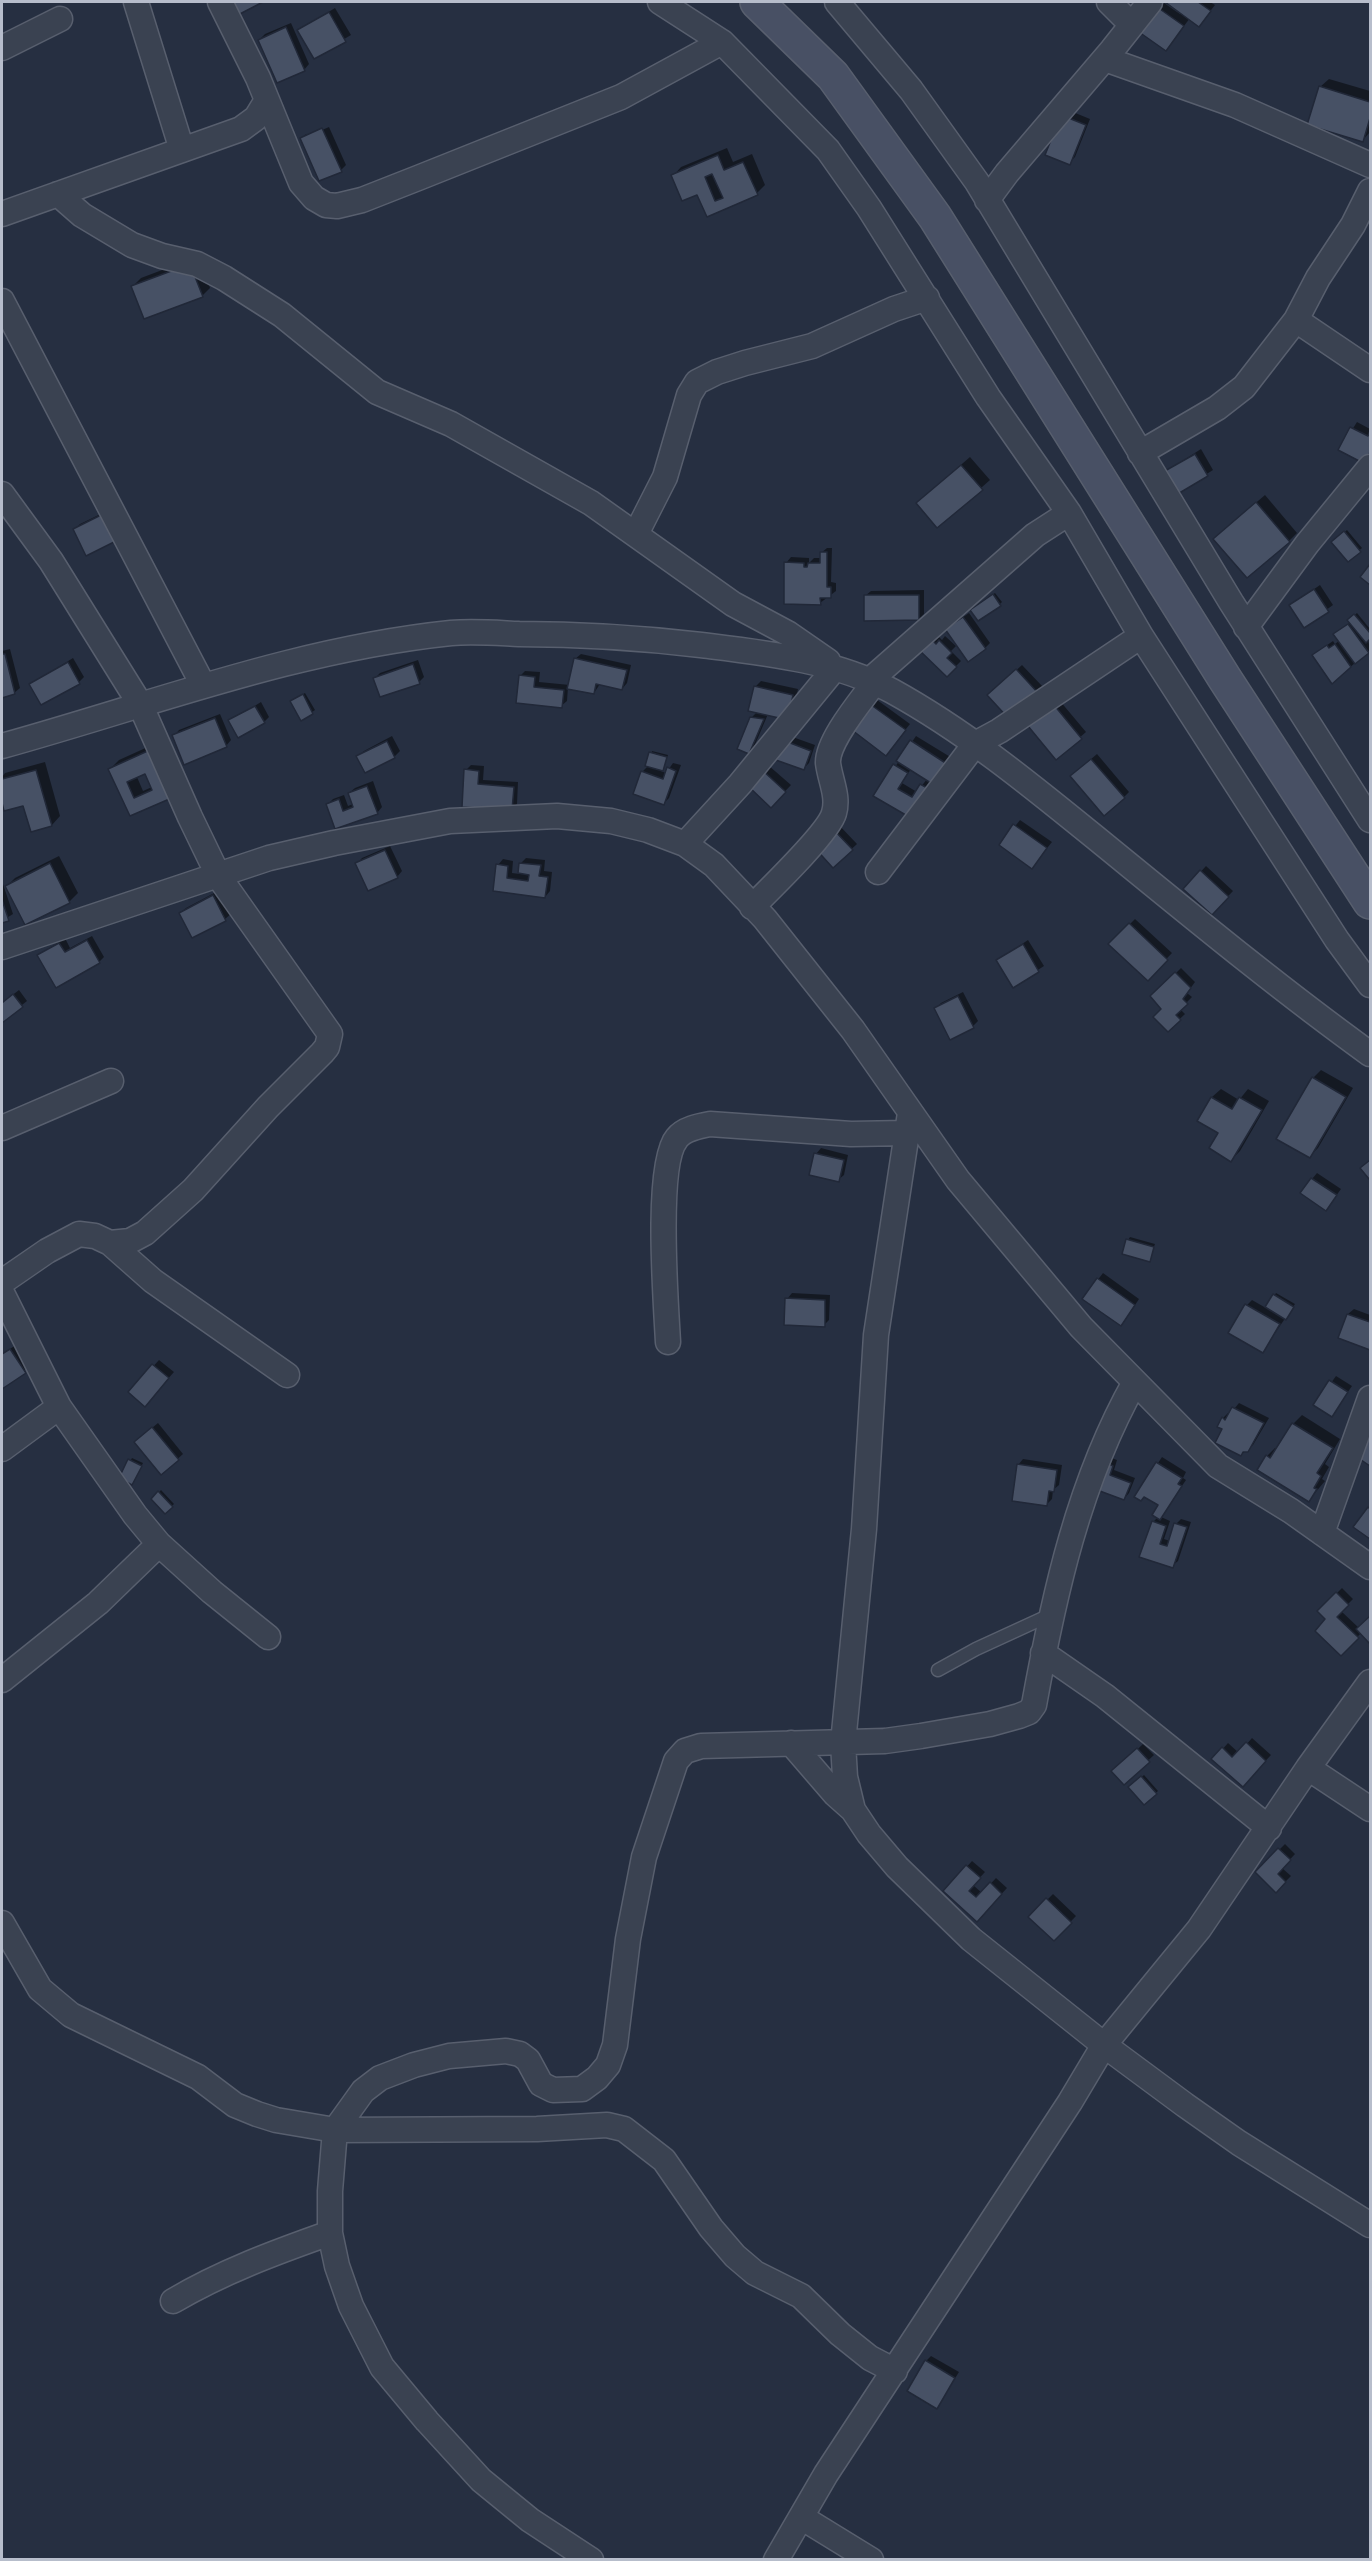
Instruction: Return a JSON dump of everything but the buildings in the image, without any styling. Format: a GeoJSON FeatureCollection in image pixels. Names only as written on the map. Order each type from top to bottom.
{"type":"FeatureCollection","features":[{"type":"Feature","properties":{"kind":"main road"},"geometry":{"type":"LineString","coordinates":[[757,2],[833,76],[935,217],[1224,679],[1371,902]]}},
{"type":"Feature","properties":{"kind":"street"},"geometry":{"type":"LineString","coordinates":[[136,2],[182,150]]}},
{"type":"Feature","properties":{"kind":"street"},"geometry":{"type":"LineString","coordinates":[[220,2],[267,100],[301,183],[314,198],[326,205],[337,206],[362,200],[621,97],[722,42]]}},
{"type":"Feature","properties":{"kind":"street"},"geometry":{"type":"LineString","coordinates":[[660,2],[722,42],[828,150],[869,208],[988,397],[1069,513],[1141,636],[1337,940],[1371,985]]}},
{"type":"Feature","properties":{"kind":"street"},"geometry":{"type":"LineString","coordinates":[[1109,2],[1132,25]]}},
{"type":"Feature","properties":{"kind":"street"},"geometry":{"type":"LineString","coordinates":[[987,200],[1150,2]]}},
{"type":"Feature","properties":{"kind":"street"},"geometry":{"type":"LineString","coordinates":[[844,4],[949,141],[1246,627],[1371,820]]}},
{"type":"Feature","properties":{"kind":"street"},"geometry":{"type":"LineString","coordinates":[[2,48],[60,19]]}},
{"type":"Feature","properties":{"kind":"street"},"geometry":{"type":"LineString","coordinates":[[1105,59],[1235,105],[1371,165]]}},
{"type":"Feature","properties":{"kind":"street"},"geometry":{"type":"LineString","coordinates":[[2,214],[241,129],[255,118],[267,100]]}},
{"type":"Feature","properties":{"kind":"street"},"geometry":{"type":"LineString","coordinates":[[241,129],[268,134],[285,146]]}},
{"type":"Feature","properties":{"kind":"street"},"geometry":{"type":"LineString","coordinates":[[1140,453],[1217,408],[1244,387],[1296,320],[1318,278],[1353,225],[1371,191]]}},
{"type":"Feature","properties":{"kind":"street"},"geometry":{"type":"LineString","coordinates":[[58,194],[82,215],[132,245],[162,256],[198,264],[224,278],[282,315],[377,392],[451,424],[591,503],[733,604],[789,634],[838,669]]}},
{"type":"Feature","properties":{"kind":"street"},"geometry":{"type":"LineString","coordinates":[[636,534],[666,477],[689,395],[697,382],[735,366],[812,346],[894,309],[927,298]]}},
{"type":"Feature","properties":{"kind":"street"},"geometry":{"type":"LineString","coordinates":[[2,302],[203,685]]}},
{"type":"Feature","properties":{"kind":"street"},"geometry":{"type":"LineString","coordinates":[[1296,320],[1371,370]]}},
{"type":"Feature","properties":{"kind":"street"},"geometry":{"type":"LineString","coordinates":[[1246,627],[1307,544],[1371,467]]}},
{"type":"Feature","properties":{"kind":"street"},"geometry":{"type":"LineString","coordinates":[[2,494],[51,561],[140,704],[219,877],[327,1026],[330,1034],[330,1041],[322,1053],[158,1224],[130,1241],[110,1243]]}},
{"type":"Feature","properties":{"kind":"street"},"geometry":{"type":"LineString","coordinates":[[752,907],[781,879],[831,821],[836,800],[829,770],[830,749],[871,682],[1035,535],[1069,513]]}},
{"type":"Feature","properties":{"kind":"street"},"geometry":{"type":"LineString","coordinates":[[2,746],[203,685],[378,643],[455,633],[562,634],[670,642],[768,653],[838,669],[871,682],[929,712],[1017,774],[1297,1001],[1371,1054]]}},
{"type":"Feature","properties":{"kind":"street"},"geometry":{"type":"LineString","coordinates":[[878,872],[975,744],[999,731],[1141,636]]}},
{"type":"Feature","properties":{"kind":"street"},"geometry":{"type":"LineString","coordinates":[[685,844],[740,784],[838,669]]}},
{"type":"Feature","properties":{"kind":"street"},"geometry":{"type":"LineString","coordinates":[[2,947],[219,877],[269,858],[323,845],[450,821],[557,816],[611,821],[648,830],[685,844],[714,865],[752,907],[853,1030],[908,1123],[1063,1307],[1218,1466],[1371,1567]]}},
{"type":"Feature","properties":{"kind":"street"},"geometry":{"type":"LineString","coordinates":[[2,1128],[111,1081]]}},
{"type":"Feature","properties":{"kind":"street"},"geometry":{"type":"LineString","coordinates":[[668,1342],[663,1249],[669,1154],[677,1137],[691,1128],[710,1124],[851,1134],[908,1123]]}},
{"type":"Feature","properties":{"kind":"street"},"geometry":{"type":"LineString","coordinates":[[908,1123],[876,1335],[864,1529],[843,1743],[845,1777],[854,1810],[869,1834],[897,1867],[971,1939],[1104,2045],[1239,2143],[1371,2225]]}},
{"type":"Feature","properties":{"kind":"street"},"geometry":{"type":"LineString","coordinates":[[2,1282],[47,1251],[79,1234],[95,1236],[110,1243],[153,1281],[287,1376]]}},
{"type":"Feature","properties":{"kind":"street"},"geometry":{"type":"LineString","coordinates":[[2,1293],[59,1407],[94,1459],[159,1544],[212,1592],[268,1637]]}},
{"type":"Feature","properties":{"kind":"street"},"geometry":{"type":"LineString","coordinates":[[591,2559],[530,2520],[481,2480],[382,2367],[351,2306],[337,2266],[330,2233],[330,2191],[335,2130],[363,2091],[380,2078],[414,2065],[449,2056],[506,2051],[519,2054],[528,2060],[542,2084],[553,2090],[582,2089],[597,2078],[608,2065],[615,2045],[628,1939],[644,1857],[676,1761],[685,1751],[701,1746],[885,1741],[990,1724],[1029,1712],[1034,1705],[1050,1616],[1090,1478],[1121,1406],[1135,1382]]}},
{"type":"Feature","properties":{"kind":"street"},"geometry":{"type":"LineString","coordinates":[[1322,1533],[1371,1398]]}},
{"type":"Feature","properties":{"kind":"street"},"geometry":{"type":"LineString","coordinates":[[2,1449],[59,1407]]}},
{"type":"Feature","properties":{"kind":"street"},"geometry":{"type":"LineString","coordinates":[[2,1680],[98,1603],[159,1544]]}},
{"type":"Feature","properties":{"kind":"street"},"geometry":{"type":"LineString","coordinates":[[1042,1653],[1105,1696],[1269,1828]]}},
{"type":"Feature","properties":{"kind":"street"},"geometry":{"type":"LineString","coordinates":[[776,2559],[826,2474],[1070,2102],[1104,2045],[1145,1992],[1199,1929],[1308,1768],[1371,1682]]}},
{"type":"Feature","properties":{"kind":"street"},"geometry":{"type":"LineString","coordinates":[[791,1743],[835,1794],[854,1810]]}},
{"type":"Feature","properties":{"kind":"street"},"geometry":{"type":"LineString","coordinates":[[1308,1768],[1371,1809]]}},
{"type":"Feature","properties":{"kind":"street"},"geometry":{"type":"LineString","coordinates":[[2,1923],[40,1989],[71,2015],[198,2077],[235,2105],[276,2120],[335,2130],[537,2129],[607,2125],[624,2129],[664,2160],[711,2228],[735,2256],[755,2273],[801,2296],[840,2334],[870,2358],[895,2371]]}},
{"type":"Feature","properties":{"kind":"street"},"geometry":{"type":"LineString","coordinates":[[173,2301],[260,2258],[330,2233]]}},
{"type":"Feature","properties":{"kind":"street"},"geometry":{"type":"LineString","coordinates":[[801,2517],[871,2559]]}},
{"type":"Feature","properties":{"kind":"lane"},"geometry":{"type":"LineString","coordinates":[[938,1670],[993,1641],[1050,1616]]}}]}
